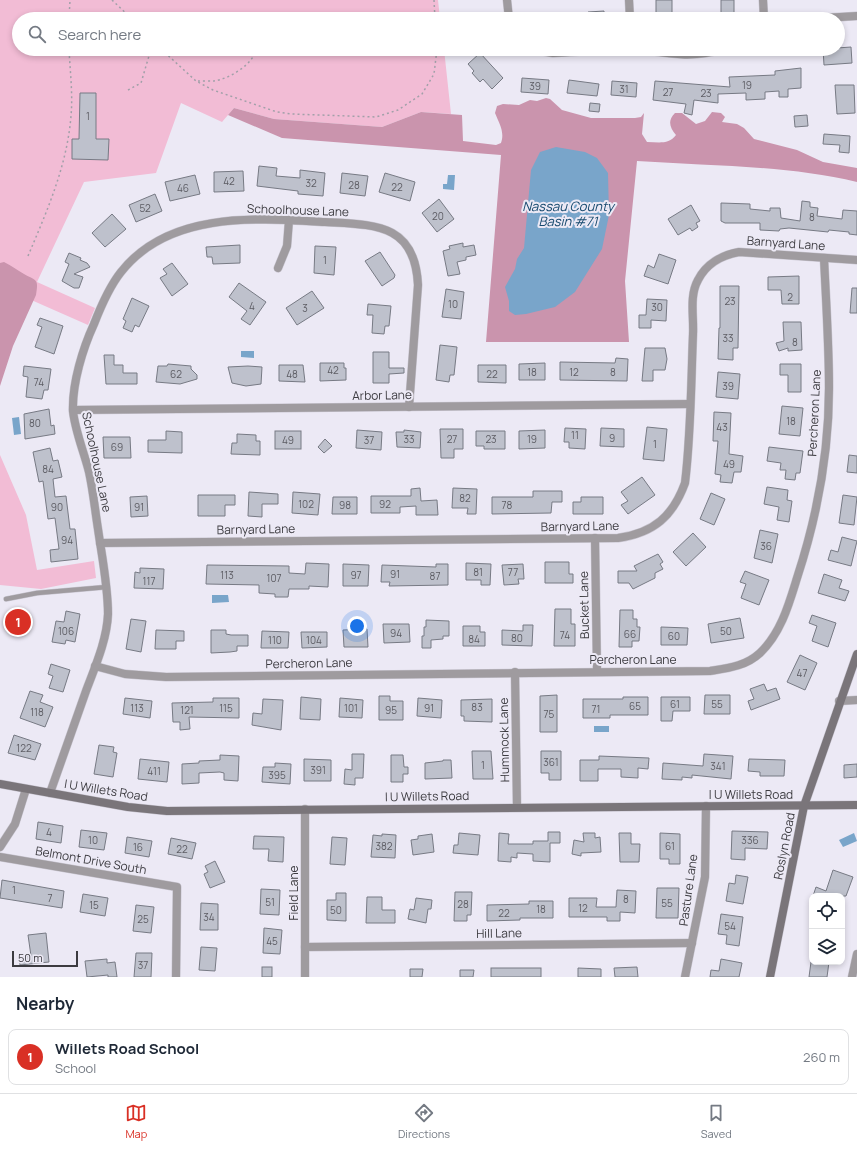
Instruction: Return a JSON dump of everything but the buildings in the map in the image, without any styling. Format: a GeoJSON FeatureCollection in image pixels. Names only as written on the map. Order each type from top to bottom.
{"type":"FeatureCollection","features":[{"type":"Feature","properties":{"kind":"main road","name":"Roslyn Road"},"geometry":{"type":"LineString","coordinates":[[770,977],[804,806],[839,701],[857,654]]}},
{"type":"Feature","properties":{"kind":"main road","name":"I U Willets Road"},"geometry":{"type":"LineString","coordinates":[[0,784],[128,807],[167,811],[517,807],[857,806]]}},
{"type":"Feature","properties":{"kind":"street"},"geometry":{"type":"LineString","coordinates":[[507,0],[508,12]]}},
{"type":"Feature","properties":{"kind":"street"},"geometry":{"type":"LineString","coordinates":[[629,0],[630,12]]}},
{"type":"Feature","properties":{"kind":"street"},"geometry":{"type":"LineString","coordinates":[[763,0],[764,12]]}},
{"type":"Feature","properties":{"kind":"street"},"geometry":{"type":"LineString","coordinates":[[845,17],[857,16]]}},
{"type":"Feature","properties":{"kind":"street","name":"Schoolhouse Lane"},"geometry":{"type":"LineString","coordinates":[[50,793],[104,640],[108,618],[107,586],[89,473],[73,410],[80,361],[85,345],[115,280],[138,254],[163,238],[196,226],[259,218],[380,227],[393,232],[410,249],[417,267],[418,285],[409,407]]}},
{"type":"Feature","properties":{"kind":"street"},"geometry":{"type":"LineString","coordinates":[[278,268],[287,246],[289,220]]}},
{"type":"Feature","properties":{"kind":"street","name":"Barnyard Lane"},"geometry":{"type":"LineString","coordinates":[[100,543],[618,538],[640,534],[656,525],[673,508],[685,483],[694,331],[693,300],[697,281],[706,269],[722,257],[739,252],[857,260]]}},
{"type":"Feature","properties":{"kind":"street","name":"Percheron Lane"},"geometry":{"type":"LineString","coordinates":[[95,666],[133,676],[166,677],[597,671],[710,671],[734,668],[747,662],[759,654],[777,633],[792,596],[815,514],[823,468],[829,388],[824,258]]}},
{"type":"Feature","properties":{"kind":"street","name":"Arbor Lane"},"geometry":{"type":"LineString","coordinates":[[73,410],[690,404]]}},
{"type":"Feature","properties":{"kind":"street","name":"Bucket Lane"},"geometry":{"type":"LineString","coordinates":[[595,538],[597,671]]}},
{"type":"Feature","properties":{"kind":"street","name":"Hummock Lane"},"geometry":{"type":"LineString","coordinates":[[515,672],[517,807]]}},
{"type":"Feature","properties":{"kind":"street"},"geometry":{"type":"LineString","coordinates":[[839,701],[857,700]]}},
{"type":"Feature","properties":{"kind":"street"},"geometry":{"type":"LineString","coordinates":[[0,847],[15,824],[26,789]]}},
{"type":"Feature","properties":{"kind":"street","name":"Pasture Lane"},"geometry":{"type":"LineString","coordinates":[[685,977],[705,877],[706,806]]}},
{"type":"Feature","properties":{"kind":"street","name":"Field Lane"},"geometry":{"type":"LineString","coordinates":[[305,809],[305,977]]}},
{"type":"Feature","properties":{"kind":"street","name":"Belmont Drive South"},"geometry":{"type":"LineString","coordinates":[[0,856],[177,887],[176,977]]}},
{"type":"Feature","properties":{"kind":"street","name":"Hill Lane"},"geometry":{"type":"LineString","coordinates":[[305,947],[692,943]]}},
{"type":"Feature","properties":{"kind":"street"},"geometry":{"type":"LineString","coordinates":[[852,977],[857,954]]}},
{"type":"Feature","properties":{"kind":"lane"},"geometry":{"type":"LineString","coordinates":[[6,599],[37,593],[107,586]]}},
{"type":"Feature","properties":{"kind":"path"},"geometry":{"type":"LineString","coordinates":[[69,12],[70,0]]}},
{"type":"Feature","properties":{"kind":"path"},"geometry":{"type":"LineString","coordinates":[[112,0],[125,12]]}},
{"type":"Feature","properties":{"kind":"path"},"geometry":{"type":"LineString","coordinates":[[434,0],[435,12]]}},
{"type":"Feature","properties":{"kind":"path"},"geometry":{"type":"LineString","coordinates":[[28,256],[50,203],[61,170],[68,141],[71,115],[69,56]]}},
{"type":"Feature","properties":{"kind":"path"},"geometry":{"type":"LineString","coordinates":[[128,90],[141,83],[149,56]]}},
{"type":"Feature","properties":{"kind":"path"},"geometry":{"type":"LineString","coordinates":[[169,56],[196,80],[213,90],[277,112],[292,114],[376,117],[398,110],[422,94],[434,74],[436,56]]}},
{"type":"Feature","properties":{"kind":"path"},"geometry":{"type":"LineString","coordinates":[[196,80],[214,81],[229,75],[254,56]]}},
{"type":"Feature","properties":{"kind":"shaded area"},"geometry":{"type":"Polygon","coordinates":[[[0,0],[438,0],[439,12],[12,12],[12,56],[445,56],[451,114],[421,112],[382,127],[274,119],[234,108],[222,122],[181,103],[156,173],[84,182],[37,282],[95,308],[88,325],[29,299],[0,360],[0,0]]]}},
{"type":"Feature","properties":{"kind":"shaded area"},"geometry":{"type":"Polygon","coordinates":[[[546,98],[550,99],[562,110],[591,118],[635,118],[641,117],[644,113],[642,134],[647,142],[667,142],[676,135],[670,124],[672,116],[675,113],[682,113],[696,124],[705,121],[712,112],[721,113],[725,117],[722,122],[737,124],[744,128],[754,139],[797,150],[823,162],[857,168],[857,182],[830,176],[775,169],[637,161],[625,281],[629,342],[486,342],[501,155],[282,138],[228,115],[234,108],[274,119],[382,127],[421,112],[462,115],[463,141],[496,145],[501,143],[502,139],[501,128],[495,113],[497,106],[503,104],[519,105],[530,100],[537,101],[546,98]]]}},
{"type":"Feature","properties":{"kind":"shaded area"},"geometry":{"type":"Polygon","coordinates":[[[4,262],[34,279],[37,286],[36,295],[13,346],[0,386],[0,263],[4,262]]]}},
{"type":"Feature","properties":{"kind":"shaded area"},"geometry":{"type":"Polygon","coordinates":[[[0,455],[26,515],[37,570],[94,561],[96,578],[41,589],[0,585],[0,455]]]}},
{"type":"Feature","properties":{"kind":"water","name":"Nassau County Basin #71"},"geometry":{"type":"Polygon","coordinates":[[[556,147],[585,152],[597,158],[608,173],[609,215],[602,249],[575,292],[555,307],[515,315],[509,311],[509,301],[505,287],[515,269],[517,259],[524,248],[531,170],[540,152],[556,147]]]}},
{"type":"Feature","properties":{"kind":"water"},"geometry":{"type":"Polygon","coordinates":[[[448,175],[455,175],[454,190],[443,189],[443,184],[447,184],[448,175]]]}},
{"type":"Feature","properties":{"kind":"water"},"geometry":{"type":"Polygon","coordinates":[[[241,351],[254,351],[254,358],[241,357],[241,351]]]}},
{"type":"Feature","properties":{"kind":"water"},"geometry":{"type":"Polygon","coordinates":[[[19,417],[21,434],[14,435],[12,418],[19,417]]]}},
{"type":"Feature","properties":{"kind":"water"},"geometry":{"type":"Polygon","coordinates":[[[212,595],[228,595],[229,602],[212,603],[212,595]]]}},
{"type":"Feature","properties":{"kind":"water"},"geometry":{"type":"Polygon","coordinates":[[[594,726],[609,726],[609,732],[594,732],[594,726]]]}},
{"type":"Feature","properties":{"kind":"water"},"geometry":{"type":"Polygon","coordinates":[[[854,833],[857,841],[843,847],[839,840],[854,833]]]}},
{"type":"Feature","properties":{"kind":"place","name":"Willets Road School"},"geometry":{"type":"Point","coordinates":[18,622]}}]}
